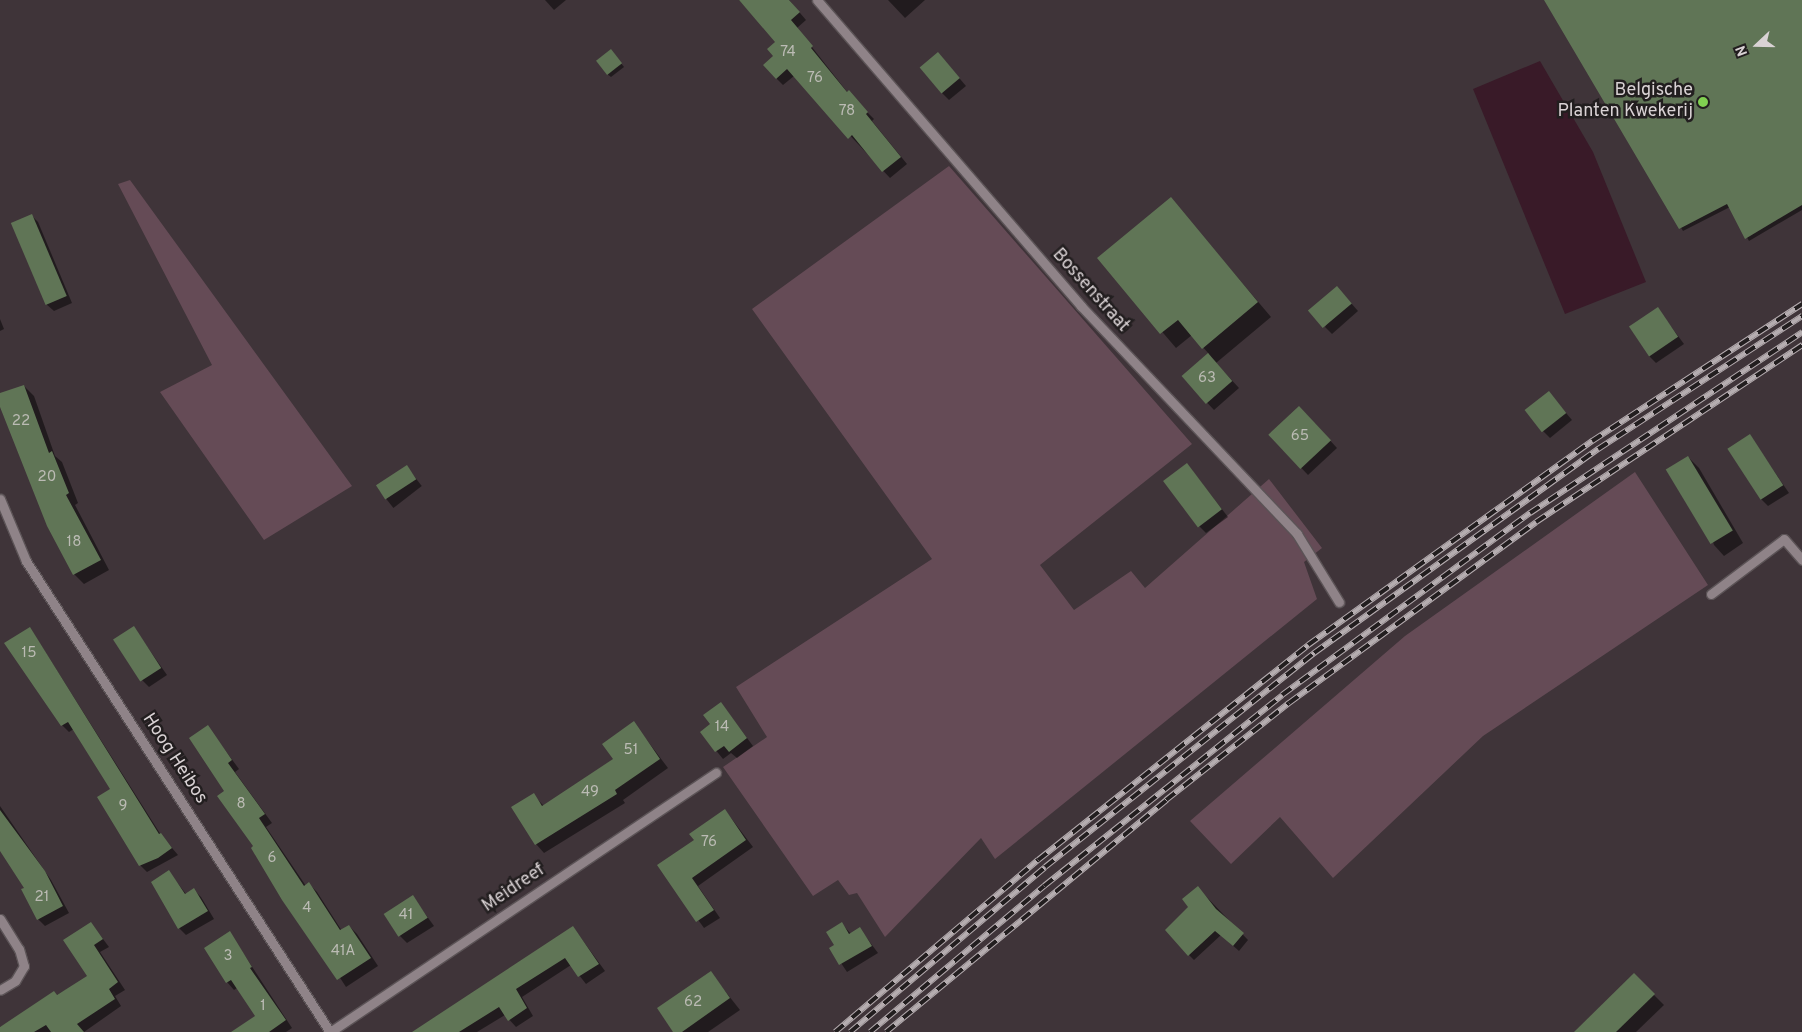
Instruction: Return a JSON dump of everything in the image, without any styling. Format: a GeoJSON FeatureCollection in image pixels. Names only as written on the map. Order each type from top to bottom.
{"type":"FeatureCollection","features":[{"type":"Feature","properties":{"kind":"street","name":"Bossenstraat"},"geometry":{"type":"LineString","coordinates":[[817,0],[1081,306],[1297,534],[1339,602]]}},
{"type":"Feature","properties":{"kind":"street","name":"Hoog Heibos"},"geometry":{"type":"LineString","coordinates":[[0,499],[26,561],[330,1032]]}},
{"type":"Feature","properties":{"kind":"street"},"geometry":{"type":"LineString","coordinates":[[1712,594],[1784,539],[1802,560]]}},
{"type":"Feature","properties":{"kind":"street","name":"Meidreef"},"geometry":{"type":"LineString","coordinates":[[330,1032],[716,773]]}},
{"type":"Feature","properties":{"kind":"street"},"geometry":{"type":"LineString","coordinates":[[0,919],[19,949],[24,966],[15,981],[0,990]]}},
{"type":"Feature","properties":{"kind":"shaded area"},"geometry":{"type":"Polygon","coordinates":[[[1540,61],[1593,152],[1646,282],[1565,314],[1473,89],[1540,61]]]}},
{"type":"Feature","properties":{"kind":"shaded area"},"geometry":{"type":"Polygon","coordinates":[[[949,166],[1192,444],[1040,565],[1074,610],[1131,571],[1145,588],[1269,479],[1322,548],[1304,562],[1317,599],[995,859],[981,838],[885,937],[857,893],[849,895],[838,880],[813,896],[723,767],[767,737],[736,687],[932,559],[752,309],[949,166]]]}},
{"type":"Feature","properties":{"kind":"shaded area"},"geometry":{"type":"Polygon","coordinates":[[[130,180],[352,486],[264,540],[160,392],[212,365],[118,184],[130,180]]]}},
{"type":"Feature","properties":{"kind":"shaded area"},"geometry":{"type":"Polygon","coordinates":[[[1635,472],[1708,585],[1483,736],[1333,878],[1280,817],[1231,864],[1190,821],[1405,636],[1635,472]]]}},
{"type":"Feature","properties":{"kind":"building"},"geometry":{"type":"Polygon","coordinates":[[[739,0],[789,0],[800,12],[791,20],[847,92],[849,90],[868,112],[866,114],[901,157],[882,172],[852,135],[848,139],[787,69],[776,79],[763,65],[773,56],[767,49],[775,42],[739,0]]]}},
{"type":"Feature","properties":{"kind":"building","name":"Belgische Planten Kwekerij"},"geometry":{"type":"Polygon","coordinates":[[[1544,0],[1802,0],[1802,205],[1745,239],[1727,204],[1679,229],[1544,0]]]}},
{"type":"Feature","properties":{"kind":"building"},"geometry":{"type":"Polygon","coordinates":[[[611,49],[622,63],[607,75],[596,61],[611,49]]]}},
{"type":"Feature","properties":{"kind":"building"},"geometry":{"type":"Polygon","coordinates":[[[938,52],[960,78],[941,93],[920,67],[938,52]]]}},
{"type":"Feature","properties":{"kind":"building"},"geometry":{"type":"Polygon","coordinates":[[[1171,197],[1258,302],[1202,349],[1178,320],[1160,334],[1097,258],[1171,197]]]}},
{"type":"Feature","properties":{"kind":"building"},"geometry":{"type":"Polygon","coordinates":[[[32,214],[67,296],[46,305],[11,223],[32,214]]]}},
{"type":"Feature","properties":{"kind":"building"},"geometry":{"type":"Polygon","coordinates":[[[1337,286],[1352,304],[1323,328],[1308,310],[1337,286]]]}},
{"type":"Feature","properties":{"kind":"building"},"geometry":{"type":"Polygon","coordinates":[[[1658,307],[1678,337],[1649,356],[1629,327],[1658,307]]]}},
{"type":"Feature","properties":{"kind":"building"},"geometry":{"type":"Polygon","coordinates":[[[1208,353],[1232,381],[1206,404],[1182,376],[1208,353]]]}},
{"type":"Feature","properties":{"kind":"building"},"geometry":{"type":"Polygon","coordinates":[[[24,385],[49,453],[52,451],[69,493],[66,495],[101,560],[73,575],[47,526],[0,407],[0,393],[24,385]]]}},
{"type":"Feature","properties":{"kind":"building"},"geometry":{"type":"Polygon","coordinates":[[[1549,391],[1566,413],[1542,432],[1525,410],[1549,391]]]}},
{"type":"Feature","properties":{"kind":"building"},"geometry":{"type":"Polygon","coordinates":[[[1299,406],[1331,440],[1300,469],[1268,435],[1299,406]]]}},
{"type":"Feature","properties":{"kind":"building"},"geometry":{"type":"Polygon","coordinates":[[[1750,434],[1783,485],[1761,500],[1727,449],[1750,434]]]}},
{"type":"Feature","properties":{"kind":"building"},"geometry":{"type":"Polygon","coordinates":[[[1688,456],[1733,531],[1711,544],[1666,469],[1688,456]]]}},
{"type":"Feature","properties":{"kind":"building"},"geometry":{"type":"Polygon","coordinates":[[[1187,463],[1222,509],[1198,527],[1163,481],[1187,463]]]}},
{"type":"Feature","properties":{"kind":"building"},"geometry":{"type":"Polygon","coordinates":[[[407,465],[416,479],[385,499],[376,485],[407,465]]]}},
{"type":"Feature","properties":{"kind":"building"},"geometry":{"type":"Polygon","coordinates":[[[134,626],[161,668],[140,682],[113,640],[134,626]]]}},
{"type":"Feature","properties":{"kind":"building"},"geometry":{"type":"Polygon","coordinates":[[[30,627],[159,834],[161,833],[172,848],[158,858],[139,866],[97,797],[110,789],[68,722],[61,726],[4,643],[30,627]]]}},
{"type":"Feature","properties":{"kind":"building"},"geometry":{"type":"Polygon","coordinates":[[[721,702],[747,738],[729,752],[724,746],[715,752],[700,732],[710,724],[703,715],[721,702]]]}},
{"type":"Feature","properties":{"kind":"building"},"geometry":{"type":"Polygon","coordinates":[[[634,721],[660,759],[615,790],[617,794],[535,845],[511,807],[534,793],[542,806],[613,759],[602,744],[634,721]]]}},
{"type":"Feature","properties":{"kind":"building"},"geometry":{"type":"Polygon","coordinates":[[[208,725],[232,760],[228,763],[265,814],[259,818],[304,886],[309,882],[340,930],[349,925],[371,958],[337,980],[282,900],[251,848],[253,846],[217,796],[224,791],[189,738],[208,725]]]}},
{"type":"Feature","properties":{"kind":"building"},"geometry":{"type":"Polygon","coordinates":[[[725,809],[746,840],[692,878],[714,910],[696,922],[657,865],[694,840],[689,834],[725,809]]]}},
{"type":"Feature","properties":{"kind":"building"},"geometry":{"type":"Polygon","coordinates":[[[0,810],[45,871],[63,906],[37,920],[21,889],[24,888],[0,851],[0,810]]]}},
{"type":"Feature","properties":{"kind":"building"},"geometry":{"type":"Polygon","coordinates":[[[169,870],[185,894],[194,888],[208,911],[178,929],[151,882],[169,870]]]}},
{"type":"Feature","properties":{"kind":"building"},"geometry":{"type":"Polygon","coordinates":[[[1198,886],[1216,909],[1244,933],[1233,946],[1215,931],[1188,956],[1165,930],[1188,907],[1182,899],[1198,886]]]}},
{"type":"Feature","properties":{"kind":"building"},"geometry":{"type":"Polygon","coordinates":[[[413,895],[428,918],[398,937],[384,914],[413,895]]]}},
{"type":"Feature","properties":{"kind":"building"},"geometry":{"type":"Polygon","coordinates":[[[91,922],[103,939],[94,945],[118,982],[109,989],[115,999],[77,1024],[84,1032],[51,1032],[46,1025],[34,1032],[0,1032],[0,1027],[54,991],[57,995],[87,976],[63,940],[91,922]]]}},
{"type":"Feature","properties":{"kind":"building"},"geometry":{"type":"Polygon","coordinates":[[[842,922],[849,934],[860,927],[872,946],[839,965],[829,948],[834,945],[826,932],[842,922]]]}},
{"type":"Feature","properties":{"kind":"building"},"geometry":{"type":"Polygon","coordinates":[[[573,926],[599,964],[578,977],[565,958],[516,989],[527,1008],[508,1021],[499,1007],[459,1032],[412,1032],[573,926]]]}},
{"type":"Feature","properties":{"kind":"building"},"geometry":{"type":"Polygon","coordinates":[[[230,931],[252,967],[250,968],[286,1020],[269,1032],[231,1032],[255,1016],[231,980],[226,983],[204,948],[230,931]]]}},
{"type":"Feature","properties":{"kind":"building"},"geometry":{"type":"Polygon","coordinates":[[[711,971],[730,998],[682,1032],[673,1032],[657,1008],[711,971]]]}},
{"type":"Feature","properties":{"kind":"building"},"geometry":{"type":"Polygon","coordinates":[[[1634,973],[1655,994],[1616,1032],[1574,1032],[1634,973]]]}},
{"type":"Feature","properties":{"kind":"railway"},"geometry":{"type":"LineString","coordinates":[[835,1032],[1038,860],[1308,645],[1592,441],[1802,304]]}},
{"type":"Feature","properties":{"kind":"railway"},"geometry":{"type":"LineString","coordinates":[[850,1032],[1045,867],[1314,653],[1598,449],[1802,316]]}},
{"type":"Feature","properties":{"kind":"railway"},"geometry":{"type":"LineString","coordinates":[[870,1032],[1044,886],[1282,695],[1530,513],[1802,332]]}},
{"type":"Feature","properties":{"kind":"railway"},"geometry":{"type":"LineString","coordinates":[[886,1032],[1166,800],[1289,703],[1536,522],[1802,345]]}},
{"type":"Feature","properties":{"kind":"place","name":"Belgische Planten Kwekerij"},"geometry":{"type":"Point","coordinates":[1703,102]}}]}
